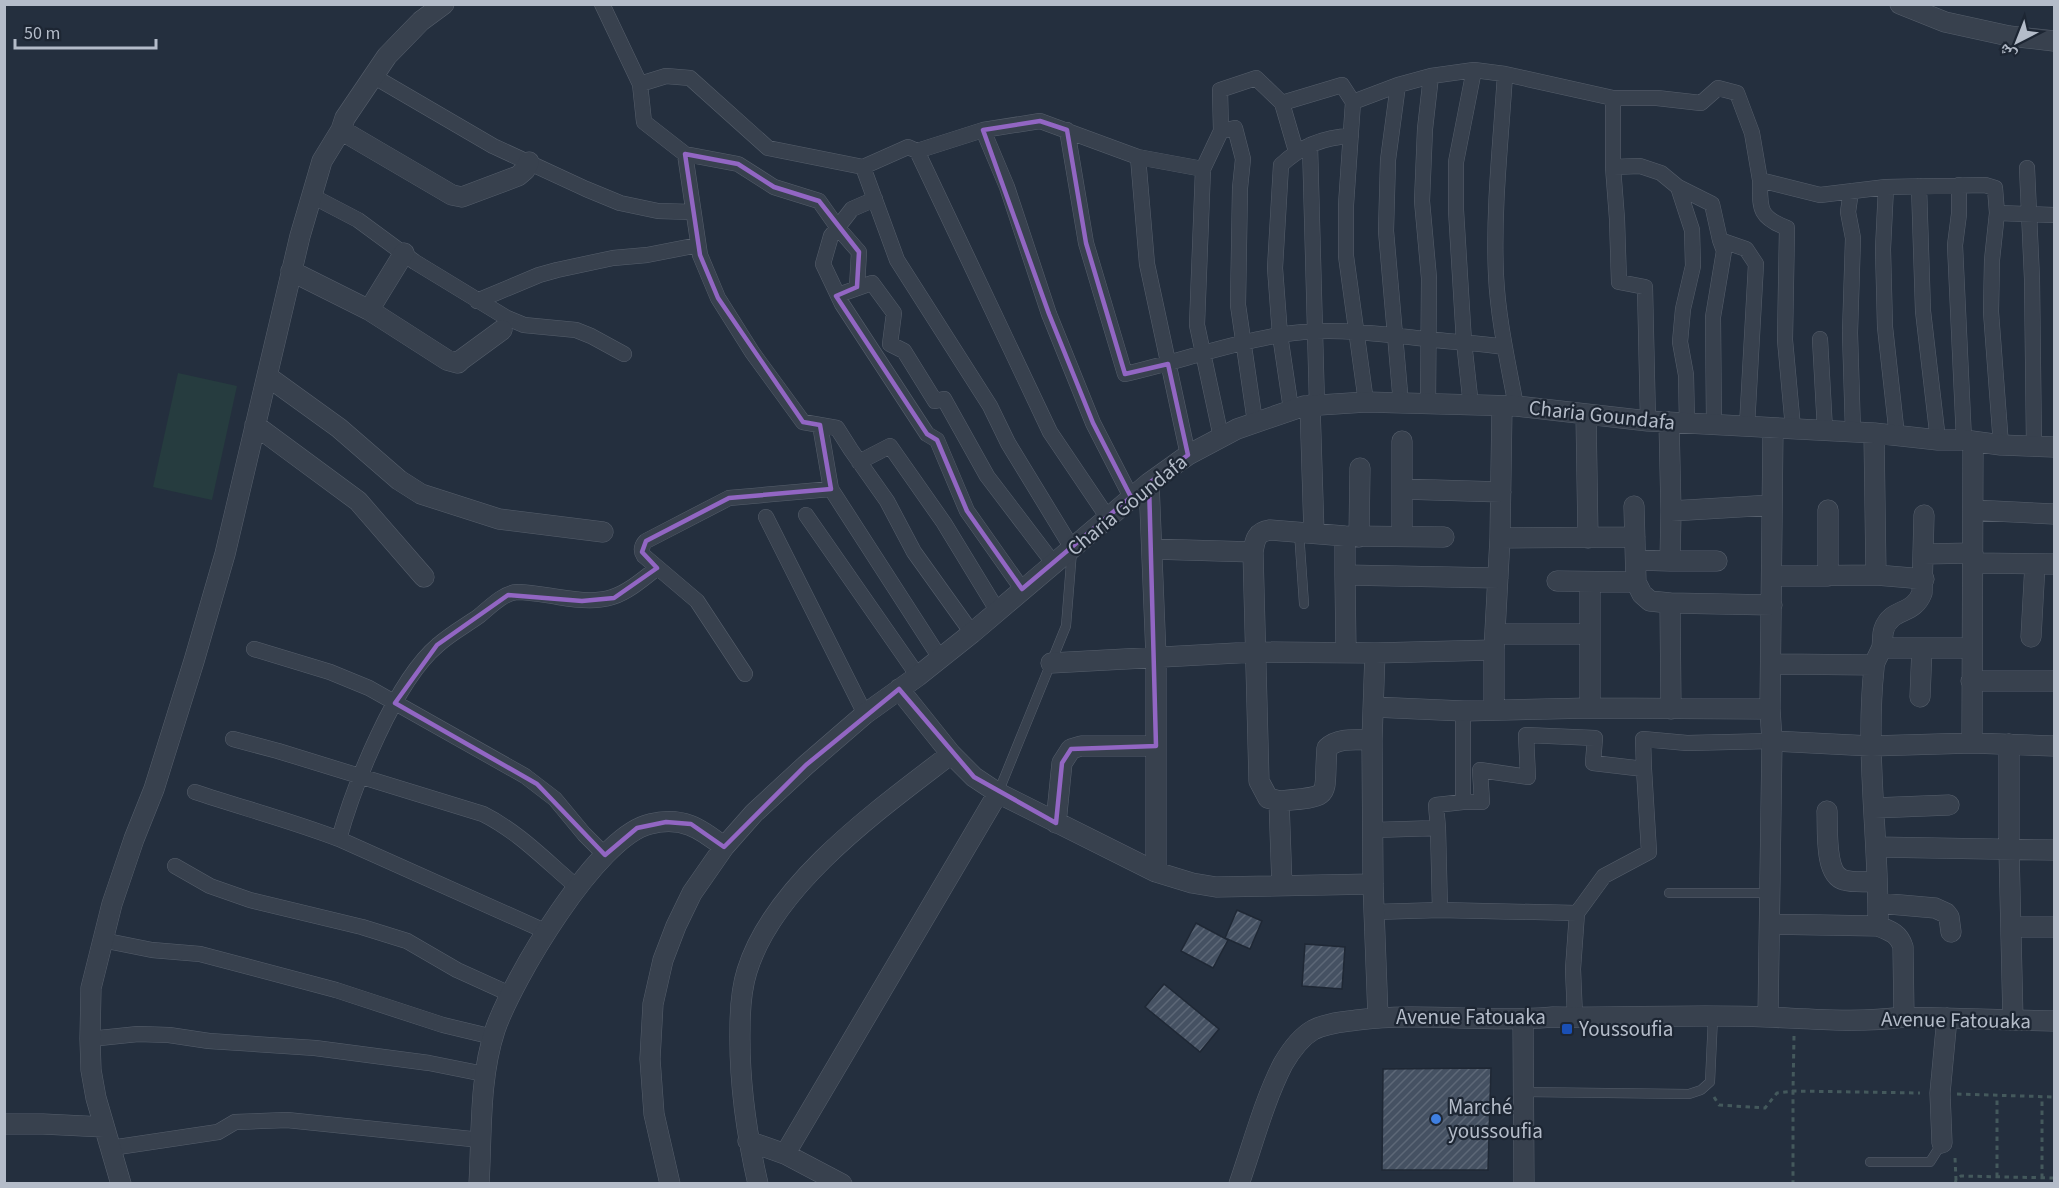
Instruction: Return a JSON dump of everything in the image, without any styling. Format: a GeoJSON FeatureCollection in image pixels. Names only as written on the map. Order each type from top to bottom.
{"type":"FeatureCollection","features":[{"type":"Feature","properties":{"kind":"street"},"geometry":{"type":"LineString","coordinates":[[121,1184],[96,1098],[91,1070],[92,988],[102,940],[134,839],[154,789],[225,554],[291,271],[322,161],[341,130],[345,118],[387,56],[421,21],[444,4]]}},
{"type":"Feature","properties":{"kind":"street"},"geometry":{"type":"LineString","coordinates":[[603,4],[640,84],[644,122],[685,154],[738,164],[774,187],[819,201],[859,252],[857,287]]}},
{"type":"Feature","properties":{"kind":"street"},"geometry":{"type":"LineString","coordinates":[[1900,4],[1945,22],[2009,36],[2055,41]]}},
{"type":"Feature","properties":{"kind":"street"},"geometry":{"type":"LineString","coordinates":[[1471,406],[1455,210],[1456,162],[1474,70]]}},
{"type":"Feature","properties":{"kind":"street"},"geometry":{"type":"LineString","coordinates":[[1353,102],[1398,85],[1431,76],[1474,70],[1505,74],[1613,98],[1657,98],[1701,103],[1718,88],[1737,93],[1752,134],[1760,180],[1760,206],[1770,221],[1787,228],[1785,340],[1793,428]]}},
{"type":"Feature","properties":{"kind":"street"},"geometry":{"type":"LineString","coordinates":[[1494,710],[1501,492],[1509,407],[1496,276],[1497,212],[1505,74]]}},
{"type":"Feature","properties":{"kind":"street"},"geometry":{"type":"LineString","coordinates":[[373,76],[493,146],[620,203],[658,211],[693,212]]}},
{"type":"Feature","properties":{"kind":"street"},"geometry":{"type":"LineString","coordinates":[[640,84],[666,76],[690,78],[768,148],[863,168],[908,147],[917,151],[1050,432],[1108,518]]}},
{"type":"Feature","properties":{"kind":"street"},"geometry":{"type":"LineString","coordinates":[[1428,405],[1429,278],[1422,201],[1425,129],[1431,76]]}},
{"type":"Feature","properties":{"kind":"street"},"geometry":{"type":"LineString","coordinates":[[1221,438],[1197,325],[1203,169],[1221,131],[1220,90],[1256,78],[1281,103],[1303,148],[1314,331],[1306,406],[1306,532]]}},
{"type":"Feature","properties":{"kind":"street"},"geometry":{"type":"LineString","coordinates":[[1281,103],[1342,85],[1353,102],[1346,205],[1346,256],[1365,402]]}},
{"type":"Feature","properties":{"kind":"street"},"geometry":{"type":"LineString","coordinates":[[1398,85],[1388,160],[1386,231],[1401,404]]}},
{"type":"Feature","properties":{"kind":"street"},"geometry":{"type":"LineString","coordinates":[[1613,98],[1612,167],[1618,282],[1646,287],[1648,421]]}},
{"type":"Feature","properties":{"kind":"street"},"geometry":{"type":"LineString","coordinates":[[917,151],[983,130],[1040,121],[1138,157],[1203,169]]}},
{"type":"Feature","properties":{"kind":"street"},"geometry":{"type":"LineString","coordinates":[[1221,131],[1235,128],[1243,159],[1240,188],[1238,304],[1255,422]]}},
{"type":"Feature","properties":{"kind":"street"},"geometry":{"type":"LineString","coordinates":[[341,130],[452,195],[470,194],[518,176],[529,162]]}},
{"type":"Feature","properties":{"kind":"street"},"geometry":{"type":"LineString","coordinates":[[983,130],[1007,187],[1049,314],[1075,380],[1093,423],[1131,497]]}},
{"type":"Feature","properties":{"kind":"street"},"geometry":{"type":"LineString","coordinates":[[1067,130],[1086,243],[1125,374],[1168,364],[1203,351],[1280,335],[1314,331],[1395,335],[1504,347]]}},
{"type":"Feature","properties":{"kind":"street"},"geometry":{"type":"LineString","coordinates":[[1306,406],[1280,335],[1275,268],[1281,165],[1303,148],[1334,136],[1351,136]]}},
{"type":"Feature","properties":{"kind":"street"},"geometry":{"type":"LineString","coordinates":[[685,154],[700,255],[718,298],[752,352],[803,422],[837,428],[888,501],[914,552],[972,633]]}},
{"type":"Feature","properties":{"kind":"street"},"geometry":{"type":"LineString","coordinates":[[1138,157],[1147,264],[1188,455]]}},
{"type":"Feature","properties":{"kind":"street"},"geometry":{"type":"LineString","coordinates":[[1612,167],[1640,166],[1661,173],[1678,187],[1712,204],[1724,251],[1713,317],[1714,424]]}},
{"type":"Feature","properties":{"kind":"street"},"geometry":{"type":"LineString","coordinates":[[863,168],[897,260],[990,406],[1008,443],[1072,548]]}},
{"type":"Feature","properties":{"kind":"street"},"geometry":{"type":"LineString","coordinates":[[2027,168],[2034,446]]}},
{"type":"Feature","properties":{"kind":"street"},"geometry":{"type":"LineString","coordinates":[[1760,180],[1820,195],[1886,187],[1984,185],[1995,188],[1997,213],[1992,260],[1991,312],[2001,445]]}},
{"type":"Feature","properties":{"kind":"street"},"geometry":{"type":"LineString","coordinates":[[1959,185],[1959,214],[1955,245],[1973,510],[1972,743]]}},
{"type":"Feature","properties":{"kind":"street"},"geometry":{"type":"LineString","coordinates":[[1919,186],[1923,311],[1938,440]]}},
{"type":"Feature","properties":{"kind":"street"},"geometry":{"type":"LineString","coordinates":[[1670,561],[1671,512],[1678,423],[1686,375],[1680,342],[1683,309],[1693,266],[1692,230],[1678,187]]}},
{"type":"Feature","properties":{"kind":"street"},"geometry":{"type":"LineString","coordinates":[[1886,187],[1883,249],[1885,327],[1897,436]]}},
{"type":"Feature","properties":{"kind":"street"},"geometry":{"type":"LineString","coordinates":[[1851,191],[1848,212],[1853,238],[1850,333],[1853,432]]}},
{"type":"Feature","properties":{"kind":"street"},"geometry":{"type":"LineString","coordinates":[[312,196],[358,220],[404,254],[507,318],[524,325],[576,330],[624,354]]}},
{"type":"Feature","properties":{"kind":"street"},"geometry":{"type":"LineString","coordinates":[[875,200],[852,209],[831,236],[823,264],[838,295],[927,434],[936,440],[967,511],[1022,589]]}},
{"type":"Feature","properties":{"kind":"street"},"geometry":{"type":"LineString","coordinates":[[1997,213],[2055,215]]}},
{"type":"Feature","properties":{"kind":"street"},"geometry":{"type":"LineString","coordinates":[[1720,240],[1746,249],[1756,264],[1748,426]]}},
{"type":"Feature","properties":{"kind":"street"},"geometry":{"type":"LineString","coordinates":[[477,301],[539,275],[557,270],[613,258],[647,255],[698,245]]}},
{"type":"Feature","properties":{"kind":"street"},"geometry":{"type":"LineString","coordinates":[[369,310],[404,254]]}},
{"type":"Feature","properties":{"kind":"street"},"geometry":{"type":"LineString","coordinates":[[291,271],[369,310],[453,362],[461,360],[502,330]]}},
{"type":"Feature","properties":{"kind":"street"},"geometry":{"type":"LineString","coordinates":[[838,295],[872,283],[894,314],[890,344],[904,351],[935,401],[944,399],[987,476],[1054,564]]}},
{"type":"Feature","properties":{"kind":"street"},"geometry":{"type":"LineString","coordinates":[[1820,339],[1825,430]]}},
{"type":"Feature","properties":{"kind":"street"},"geometry":{"type":"LineString","coordinates":[[267,376],[339,428],[399,480],[421,494],[499,519],[603,532]]}},
{"type":"Feature","properties":{"kind":"street","name":"Charia Goundafa"},"geometry":{"type":"LineString","coordinates":[[670,1184],[654,1114],[650,1059],[653,1004],[663,960],[676,926],[692,893],[724,847],[763,805],[865,714],[972,633],[1131,497],[1188,455],[1255,422],[1306,406],[1365,402],[1509,407],[1648,421],[1874,433],[2001,445],[2055,447]]}},
{"type":"Feature","properties":{"kind":"street"},"geometry":{"type":"LineString","coordinates":[[1586,414],[1588,538]]}},
{"type":"Feature","properties":{"kind":"street"},"geometry":{"type":"LineString","coordinates":[[255,425],[358,501],[424,577]]}},
{"type":"Feature","properties":{"kind":"street"},"geometry":{"type":"LineString","coordinates":[[820,425],[831,489],[940,658]]}},
{"type":"Feature","properties":{"kind":"street"},"geometry":{"type":"LineString","coordinates":[[1768,1017],[1773,428]]}},
{"type":"Feature","properties":{"kind":"street"},"geometry":{"type":"LineString","coordinates":[[1874,433],[1876,575]]}},
{"type":"Feature","properties":{"kind":"street"},"geometry":{"type":"LineString","coordinates":[[1402,441],[1402,537]]}},
{"type":"Feature","properties":{"kind":"street"},"geometry":{"type":"LineString","coordinates":[[859,462],[890,446],[944,523],[997,610]]}},
{"type":"Feature","properties":{"kind":"street"},"geometry":{"type":"LineString","coordinates":[[1346,652],[1346,575],[1360,468]]}},
{"type":"Feature","properties":{"kind":"street"},"geometry":{"type":"LineString","coordinates":[[1149,483],[1156,656],[1156,872]]}},
{"type":"Feature","properties":{"kind":"street"},"geometry":{"type":"LineString","coordinates":[[745,674],[697,601],[657,568],[642,552],[642,544],[729,498],[831,489]]}},
{"type":"Feature","properties":{"kind":"street"},"geometry":{"type":"LineString","coordinates":[[1402,489],[1501,492]]}},
{"type":"Feature","properties":{"kind":"street"},"geometry":{"type":"LineString","coordinates":[[1671,512],[1773,505]]}},
{"type":"Feature","properties":{"kind":"street"},"geometry":{"type":"LineString","coordinates":[[1634,506],[1636,582],[1642,594],[1650,601],[1772,605]]}},
{"type":"Feature","properties":{"kind":"street"},"geometry":{"type":"LineString","coordinates":[[1828,510],[1828,576]]}},
{"type":"Feature","properties":{"kind":"street"},"geometry":{"type":"LineString","coordinates":[[1973,510],[2055,514]]}},
{"type":"Feature","properties":{"kind":"street"},"geometry":{"type":"LineString","coordinates":[[806,514],[918,676]]}},
{"type":"Feature","properties":{"kind":"street"},"geometry":{"type":"LineString","coordinates":[[1878,926],[1871,746],[1878,656],[1886,623],[1893,615],[1913,607],[1919,601],[1924,579],[1924,515]]}},
{"type":"Feature","properties":{"kind":"street"},"geometry":{"type":"LineString","coordinates":[[766,517],[865,714]]}},
{"type":"Feature","properties":{"kind":"street"},"geometry":{"type":"LineString","coordinates":[[1372,740],[1342,740],[1327,748],[1326,784],[1316,798],[1279,801],[1268,798],[1259,782],[1253,552],[1255,539],[1263,531],[1352,536],[1444,537]]}},
{"type":"Feature","properties":{"kind":"street"},"geometry":{"type":"LineString","coordinates":[[1500,538],[1635,537]]}},
{"type":"Feature","properties":{"kind":"street"},"geometry":{"type":"LineString","coordinates":[[1152,549],[1253,552]]}},
{"type":"Feature","properties":{"kind":"street"},"geometry":{"type":"LineString","coordinates":[[1923,554],[2045,564],[2031,637]]}},
{"type":"Feature","properties":{"kind":"street"},"geometry":{"type":"LineString","coordinates":[[1636,560],[1717,561]]}},
{"type":"Feature","properties":{"kind":"street"},"geometry":{"type":"LineString","coordinates":[[339,839],[360,777],[395,703],[423,661],[437,645],[515,592],[582,601],[614,598],[630,590],[657,568]]}},
{"type":"Feature","properties":{"kind":"street"},"geometry":{"type":"LineString","coordinates":[[1346,575],[1498,578]]}},
{"type":"Feature","properties":{"kind":"street"},"geometry":{"type":"LineString","coordinates":[[1772,576],[1876,575],[1924,579]]}},
{"type":"Feature","properties":{"kind":"street"},"geometry":{"type":"LineString","coordinates":[[1557,581],[1636,582]]}},
{"type":"Feature","properties":{"kind":"street"},"geometry":{"type":"LineString","coordinates":[[1590,582],[1590,708]]}},
{"type":"Feature","properties":{"kind":"street"},"geometry":{"type":"LineString","coordinates":[[1670,603],[1671,709]]}},
{"type":"Feature","properties":{"kind":"street"},"geometry":{"type":"LineString","coordinates":[[1051,663],[1255,652],[1375,653],[1589,634]]}},
{"type":"Feature","properties":{"kind":"street"},"geometry":{"type":"LineString","coordinates":[[1771,664],[1878,656],[1922,648],[1971,648]]}},
{"type":"Feature","properties":{"kind":"street"},"geometry":{"type":"LineString","coordinates":[[1920,697],[1922,648]]}},
{"type":"Feature","properties":{"kind":"street"},"geometry":{"type":"LineString","coordinates":[[254,649],[330,672],[369,688],[537,784],[563,808],[605,855]]}},
{"type":"Feature","properties":{"kind":"street"},"geometry":{"type":"LineString","coordinates":[[1375,653],[1372,740],[1373,884],[1378,1017]]}},
{"type":"Feature","properties":{"kind":"street"},"geometry":{"type":"LineString","coordinates":[[1971,681],[2055,681]]}},
{"type":"Feature","properties":{"kind":"street"},"geometry":{"type":"LineString","coordinates":[[899,689],[951,754],[974,777],[998,793],[1156,872],[1192,883],[1216,886],[1373,884]]}},
{"type":"Feature","properties":{"kind":"street"},"geometry":{"type":"LineString","coordinates":[[1374,706],[1463,711],[1590,708],[1770,709]]}},
{"type":"Feature","properties":{"kind":"street"},"geometry":{"type":"LineString","coordinates":[[1463,711],[1463,802]]}},
{"type":"Feature","properties":{"kind":"street"},"geometry":{"type":"LineString","coordinates":[[1440,910],[1436,805],[1482,802],[1480,770],[1528,777],[1526,735],[1595,738],[1593,763],[1644,769]]}},
{"type":"Feature","properties":{"kind":"street"},"geometry":{"type":"LineString","coordinates":[[233,739],[435,801],[470,808],[494,819],[518,835],[577,887]]}},
{"type":"Feature","properties":{"kind":"street"},"geometry":{"type":"LineString","coordinates":[[1575,1017],[1574,969],[1577,913],[1604,876],[1649,852],[1643,739],[1686,743],[1772,741],[1871,746],[1972,743],[2055,746]]}},
{"type":"Feature","properties":{"kind":"street"},"geometry":{"type":"LineString","coordinates":[[2009,744],[2013,1020]]}},
{"type":"Feature","properties":{"kind":"street"},"geometry":{"type":"LineString","coordinates":[[1056,823],[1062,763],[1071,749],[1081,746],[1156,746]]}},
{"type":"Feature","properties":{"kind":"street"},"geometry":{"type":"LineString","coordinates":[[758,1184],[748,1141],[741,1074],[741,1000],[747,970],[761,939],[781,906],[805,878],[885,805],[951,754]]}},
{"type":"Feature","properties":{"kind":"street"},"geometry":{"type":"LineString","coordinates":[[195,792],[339,839],[547,932]]}},
{"type":"Feature","properties":{"kind":"street"},"geometry":{"type":"LineString","coordinates":[[785,1154],[998,793]]}},
{"type":"Feature","properties":{"kind":"street"},"geometry":{"type":"LineString","coordinates":[[1279,801],[1282,886]]}},
{"type":"Feature","properties":{"kind":"street"},"geometry":{"type":"LineString","coordinates":[[1874,808],[1949,805]]}},
{"type":"Feature","properties":{"kind":"street"},"geometry":{"type":"LineString","coordinates":[[1827,811],[1830,865],[1834,874],[1844,880],[1878,882]]}},
{"type":"Feature","properties":{"kind":"street"},"geometry":{"type":"LineString","coordinates":[[479,1184],[484,1074],[493,1036],[512,995],[547,932],[577,887],[619,841],[637,828],[658,823],[691,824],[700,828],[724,847]]}},
{"type":"Feature","properties":{"kind":"street"},"geometry":{"type":"LineString","coordinates":[[1374,830],[1438,828]]}},
{"type":"Feature","properties":{"kind":"street"},"geometry":{"type":"LineString","coordinates":[[1876,847],[2055,850]]}},
{"type":"Feature","properties":{"kind":"street"},"geometry":{"type":"LineString","coordinates":[[175,866],[210,886],[250,900],[407,941],[457,970],[512,995]]}},
{"type":"Feature","properties":{"kind":"street"},"geometry":{"type":"LineString","coordinates":[[1878,903],[1941,910],[1949,917],[1951,932]]}},
{"type":"Feature","properties":{"kind":"street"},"geometry":{"type":"LineString","coordinates":[[1374,912],[1440,910],[1577,913]]}},
{"type":"Feature","properties":{"kind":"street"},"geometry":{"type":"LineString","coordinates":[[1770,924],[1878,926],[1893,931],[1900,938],[1903,947],[1904,1017]]}},
{"type":"Feature","properties":{"kind":"street"},"geometry":{"type":"LineString","coordinates":[[2011,927],[2055,927]]}},
{"type":"Feature","properties":{"kind":"street"},"geometry":{"type":"LineString","coordinates":[[102,940],[152,950],[200,954],[346,993],[442,1025],[493,1036]]}},
{"type":"Feature","properties":{"kind":"street","name":"Avenue Fatouaka"},"geometry":{"type":"LineString","coordinates":[[1239,1184],[1284,1063],[1298,1044],[1313,1030],[1329,1025],[1378,1017],[1484,1017],[1523,1020],[1575,1017],[1794,1019],[1904,1017],[2055,1021]]}},
{"type":"Feature","properties":{"kind":"street"},"geometry":{"type":"LineString","coordinates":[[1942,1143],[1940,1093],[1947,1018]]}},
{"type":"Feature","properties":{"kind":"street"},"geometry":{"type":"LineString","coordinates":[[1523,1020],[1524,1184]]}},
{"type":"Feature","properties":{"kind":"street"},"geometry":{"type":"LineString","coordinates":[[90,1039],[138,1034],[169,1035],[209,1041],[315,1048],[429,1063],[484,1074]]}},
{"type":"Feature","properties":{"kind":"street"},"geometry":{"type":"LineString","coordinates":[[111,1148],[218,1132],[234,1122],[287,1120],[481,1140]]}},
{"type":"Feature","properties":{"kind":"street"},"geometry":{"type":"LineString","coordinates":[[4,1124],[104,1127]]}},
{"type":"Feature","properties":{"kind":"street"},"geometry":{"type":"LineString","coordinates":[[748,1141],[785,1154],[842,1184]]}},
{"type":"Feature","properties":{"kind":"lane"},"geometry":{"type":"LineString","coordinates":[[1304,604],[1306,532]]}},
{"type":"Feature","properties":{"kind":"lane"},"geometry":{"type":"LineString","coordinates":[[998,793],[1066,626],[1072,548]]}},
{"type":"Feature","properties":{"kind":"lane"},"geometry":{"type":"LineString","coordinates":[[1669,893],[1770,893]]}},
{"type":"Feature","properties":{"kind":"lane"},"geometry":{"type":"LineString","coordinates":[[1523,1092],[1689,1094],[1701,1090],[1710,1082],[1713,1017]]}},
{"type":"Feature","properties":{"kind":"lane"},"geometry":{"type":"LineString","coordinates":[[1870,1162],[1930,1162],[1942,1143]]}},
{"type":"Feature","properties":{"kind":"path"},"geometry":{"type":"LineString","coordinates":[[1793,1184],[1794,1019]]}},
{"type":"Feature","properties":{"kind":"path"},"geometry":{"type":"LineString","coordinates":[[1707,1085],[1719,1105],[1765,1108],[1777,1093],[1793,1091],[2055,1097]]}},
{"type":"Feature","properties":{"kind":"path"},"geometry":{"type":"LineString","coordinates":[[1996,1177],[1997,1096]]}},
{"type":"Feature","properties":{"kind":"path"},"geometry":{"type":"LineString","coordinates":[[2042,1097],[2042,1178]]}},
{"type":"Feature","properties":{"kind":"path"},"geometry":{"type":"LineString","coordinates":[[1955,1184],[1961,1176],[2055,1178]]}},
{"type":"Feature","properties":{"kind":"highlighted area"},"geometry":{"type":"Polygon","coordinates":[[[1040,121],[1067,130],[1086,243],[1125,374],[1168,364],[1188,455],[1149,483],[1156,746],[1071,749],[1062,763],[1056,823],[974,777],[899,689],[806,765],[724,847],[691,824],[666,822],[637,828],[605,855],[537,784],[395,703],[437,645],[508,595],[582,601],[614,598],[657,568],[642,552],[646,541],[729,498],[831,489],[820,425],[803,422],[718,298],[700,255],[685,154],[738,164],[774,187],[819,201],[859,252],[857,287],[836,296],[927,434],[937,440],[967,511],[1022,589],[1131,497],[1093,423],[1049,314],[983,130],[1040,121]]]}},
{"type":"Feature","properties":{"kind":"green space"},"geometry":{"type":"Polygon","coordinates":[[[178,373],[237,386],[212,500],[153,487],[178,373]]]}},
{"type":"Feature","properties":{"kind":"building"},"geometry":{"type":"Polygon","coordinates":[[[1237,910],[1262,921],[1250,949],[1225,938],[1237,910]]]}},
{"type":"Feature","properties":{"kind":"building"},"geometry":{"type":"Polygon","coordinates":[[[1196,923],[1228,940],[1213,968],[1181,951],[1196,923]]]}},
{"type":"Feature","properties":{"kind":"building"},"geometry":{"type":"Polygon","coordinates":[[[1305,944],[1345,947],[1342,989],[1302,986],[1305,944]]]}},
{"type":"Feature","properties":{"kind":"building"},"geometry":{"type":"Polygon","coordinates":[[[1164,984],[1219,1029],[1200,1052],[1145,1007],[1164,984]]]}},
{"type":"Feature","properties":{"kind":"building","name":"Marché youssoufia"},"geometry":{"type":"Polygon","coordinates":[[[1491,1068],[1488,1170],[1382,1170],[1383,1069],[1491,1068]]]}},
{"type":"Feature","properties":{"kind":"place","name":"Youssoufia"},"geometry":{"type":"Point","coordinates":[1567,1029]}},
{"type":"Feature","properties":{"kind":"place","name":"Marché youssoufia"},"geometry":{"type":"Point","coordinates":[1436,1119]}}]}
